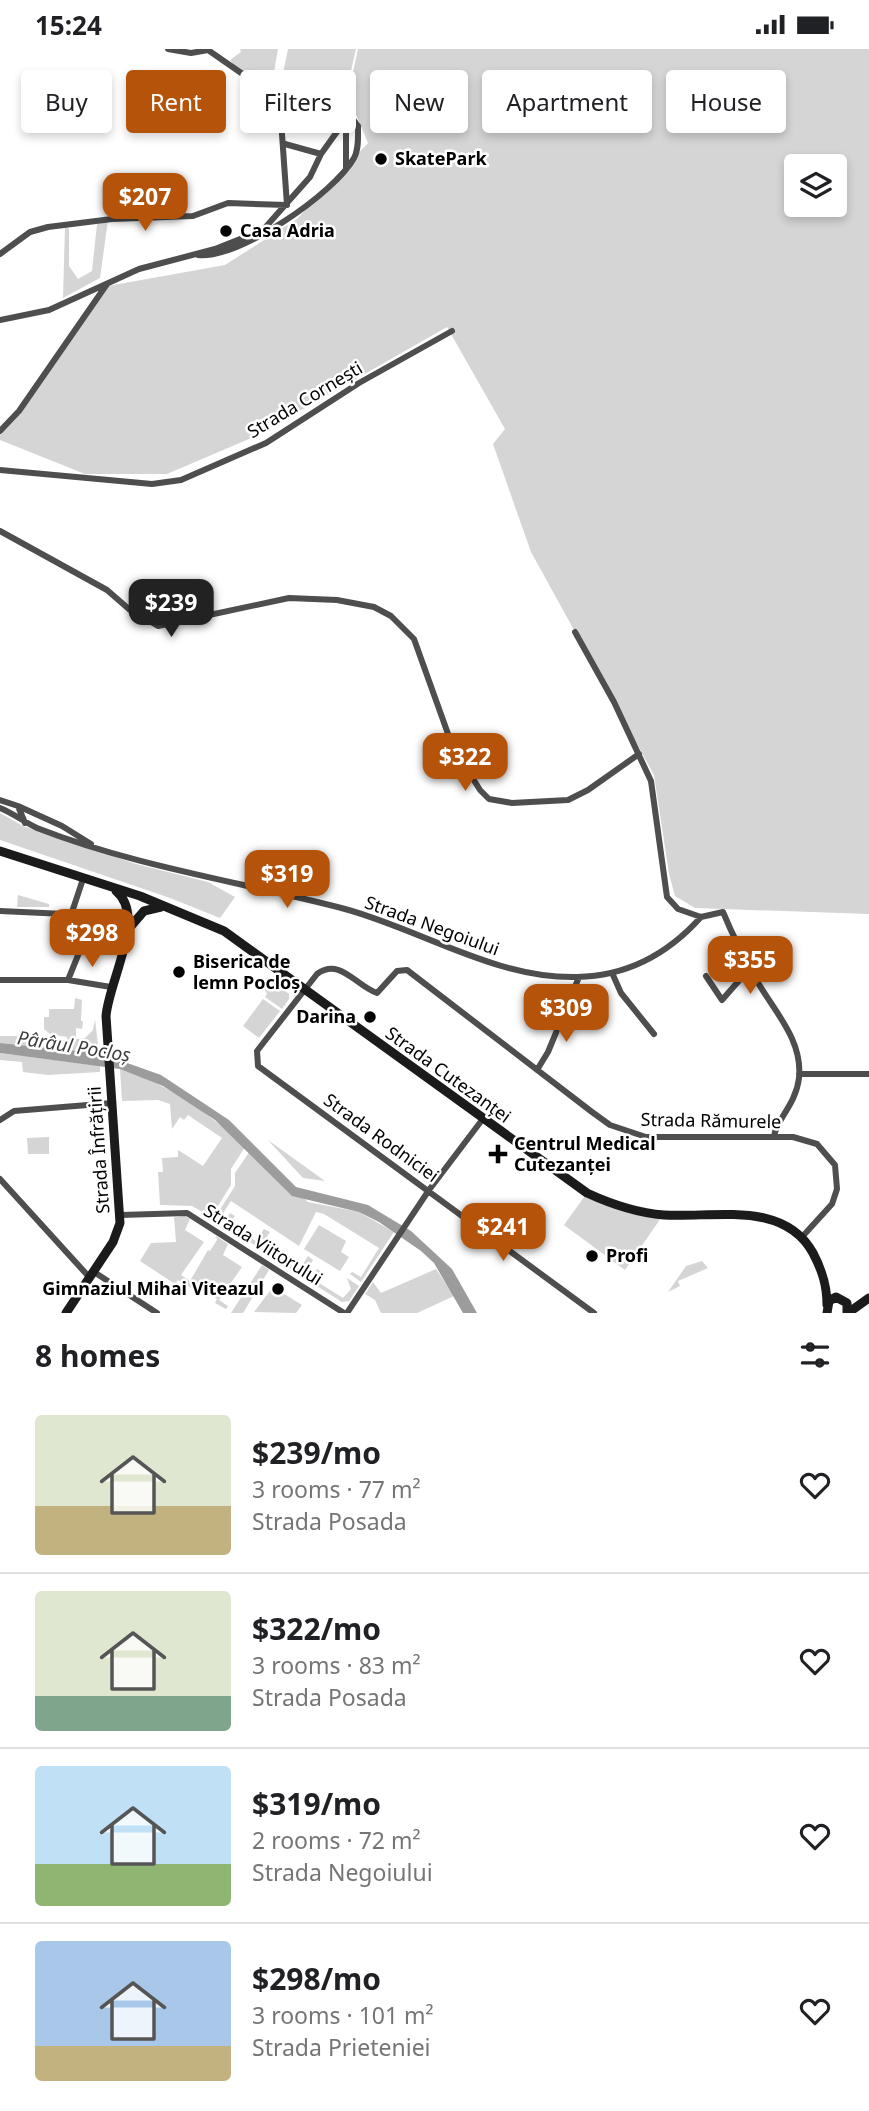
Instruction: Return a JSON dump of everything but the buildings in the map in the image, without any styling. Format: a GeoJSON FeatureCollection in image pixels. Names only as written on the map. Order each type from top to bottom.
{"type":"FeatureCollection","features":[{"type":"Feature","properties":{"kind":"street"},"geometry":{"type":"LineString","coordinates":[[168,49],[191,53],[208,50],[273,95],[282,113],[287,205]]}},
{"type":"Feature","properties":{"kind":"street"},"geometry":{"type":"LineString","coordinates":[[195,254],[223,253],[283,222],[346,169],[355,156],[358,126],[356,121]]}},
{"type":"Feature","properties":{"kind":"street"},"geometry":{"type":"LineString","coordinates":[[356,132],[358,126]]}},
{"type":"Feature","properties":{"kind":"street"},"geometry":{"type":"LineString","coordinates":[[0,320],[49,310],[108,282],[157,263],[195,254],[271,225],[310,177],[321,154],[336,133]]}},
{"type":"Feature","properties":{"kind":"street"},"geometry":{"type":"LineString","coordinates":[[346,133],[346,169]]}},
{"type":"Feature","properties":{"kind":"street"},"geometry":{"type":"LineString","coordinates":[[285,144],[321,154]]}},
{"type":"Feature","properties":{"kind":"street"},"geometry":{"type":"LineString","coordinates":[[0,254],[30,232],[48,227],[112,219],[193,216],[228,203],[287,205]]}},
{"type":"Feature","properties":{"kind":"street"},"geometry":{"type":"LineString","coordinates":[[0,431],[19,411],[108,282]]}},
{"type":"Feature","properties":{"kind":"street","name":"Strada Cornești"},"geometry":{"type":"LineString","coordinates":[[0,470],[152,484],[181,480],[266,443],[359,383],[452,331]]}},
{"type":"Feature","properties":{"kind":"street"},"geometry":{"type":"LineString","coordinates":[[0,531],[107,590],[130,610],[158,626],[289,598],[337,600],[374,607],[391,616],[414,639],[452,745],[489,800],[512,803],[568,800],[588,790],[639,754]]}},
{"type":"Feature","properties":{"kind":"street"},"geometry":{"type":"LineString","coordinates":[[575,632],[614,702],[651,781],[667,897],[678,909],[701,917],[723,912],[750,968],[790,1033],[798,1057],[799,1074],[794,1100],[774,1129],[774,1137]]}},
{"type":"Feature","properties":{"kind":"street","name":"Strada Negoiului"},"geometry":{"type":"LineString","coordinates":[[0,800],[62,826],[98,849]]}},
{"type":"Feature","properties":{"kind":"street"},"geometry":{"type":"LineString","coordinates":[[18,806],[25,823]]}},
{"type":"Feature","properties":{"kind":"street","name":"Strada Negoiului"},"geometry":{"type":"LineString","coordinates":[[0,808],[25,823],[98,849],[349,911],[415,931],[513,971],[538,976],[613,975],[645,962],[671,945],[701,917]]}},
{"type":"Feature","properties":{"kind":"street","name":"Strada Cutezanței"},"geometry":{"type":"LineString","coordinates":[[0,851],[140,897],[224,930],[304,991],[572,1184],[618,1206],[661,1215],[761,1216],[780,1223],[802,1237]]}},
{"type":"Feature","properties":{"kind":"street"},"geometry":{"type":"LineString","coordinates":[[72,912],[83,880],[141,894],[167,907]]}},
{"type":"Feature","properties":{"kind":"street","name":"Strada Cutezanței"},"geometry":{"type":"LineString","coordinates":[[114,890],[128,907]]}},
{"type":"Feature","properties":{"kind":"street"},"geometry":{"type":"LineString","coordinates":[[142,912],[146,905],[140,897],[130,899],[128,907],[142,912],[167,907]]}},
{"type":"Feature","properties":{"kind":"street","name":"Strada Înfrățirii"},"geometry":{"type":"LineString","coordinates":[[66,1313],[118,1233],[121,1215],[111,1103],[107,1016],[111,987],[128,931],[128,907]]}},
{"type":"Feature","properties":{"kind":"street"},"geometry":{"type":"LineString","coordinates":[[0,911],[72,912],[82,913],[88,918],[85,938],[68,980]]}},
{"type":"Feature","properties":{"kind":"street","name":"Strada Înfrățirii"},"geometry":{"type":"LineString","coordinates":[[128,931],[142,912]]}},
{"type":"Feature","properties":{"kind":"street","name":"Strada Rodniciei"},"geometry":{"type":"LineString","coordinates":[[451,1001],[402,969],[377,993],[341,970],[331,967],[317,974],[257,1051],[258,1066],[594,1313]]}},
{"type":"Feature","properties":{"kind":"street"},"geometry":{"type":"LineString","coordinates":[[706,976],[722,1000],[750,968]]}},
{"type":"Feature","properties":{"kind":"street"},"geometry":{"type":"LineString","coordinates":[[613,975],[621,993],[653,1034]]}},
{"type":"Feature","properties":{"kind":"street"},"geometry":{"type":"LineString","coordinates":[[537,1070],[548,1052],[579,977]]}},
{"type":"Feature","properties":{"kind":"street"},"geometry":{"type":"LineString","coordinates":[[0,980],[68,980],[111,987]]}},
{"type":"Feature","properties":{"kind":"street","name":"Strada Rămurele"},"geometry":{"type":"LineString","coordinates":[[451,1001],[610,1125],[634,1135],[774,1137],[805,1139],[817,1144],[835,1165],[837,1189],[832,1204],[802,1237]]}},
{"type":"Feature","properties":{"kind":"street"},"geometry":{"type":"LineString","coordinates":[[799,1074],[869,1074]]}},
{"type":"Feature","properties":{"kind":"street"},"geometry":{"type":"LineString","coordinates":[[0,1120],[14,1111],[111,1103]]}},
{"type":"Feature","properties":{"kind":"street"},"geometry":{"type":"LineString","coordinates":[[346,1313],[429,1190],[482,1120]]}},
{"type":"Feature","properties":{"kind":"street"},"geometry":{"type":"LineString","coordinates":[[0,1179],[92,1275],[158,1313]]}},
{"type":"Feature","properties":{"kind":"street","name":"Strada Viitorului"},"geometry":{"type":"LineString","coordinates":[[121,1215],[187,1213],[346,1313]]}},
{"type":"Feature","properties":{"kind":"street"},"geometry":{"type":"LineString","coordinates":[[802,1237],[825,1279],[843,1299],[848,1313],[869,1297]]}},
{"type":"Feature","properties":{"kind":"street"},"geometry":{"type":"LineString","coordinates":[[825,1279],[825,1310]]}},
{"type":"Feature","properties":{"kind":"street"},"geometry":{"type":"LineString","coordinates":[[825,1310],[832,1298],[869,1297]]}},
{"type":"Feature","properties":{"kind":"shaded area"},"geometry":{"type":"Polygon","coordinates":[[[240,49],[278,49],[274,70],[241,70],[230,60],[241,52],[240,49]]]}},
{"type":"Feature","properties":{"kind":"shaded area"},"geometry":{"type":"Polygon","coordinates":[[[288,49],[356,49],[351,70],[284,70],[288,49]]]}},
{"type":"Feature","properties":{"kind":"shaded area"},"geometry":{"type":"Polygon","coordinates":[[[358,49],[869,49],[869,914],[695,908],[675,896],[669,874],[654,775],[531,552],[493,444],[505,429],[447,327],[256,436],[167,474],[85,474],[0,440],[0,435],[108,286],[225,265],[297,219],[368,143],[356,114],[356,70],[353,70],[358,49]]]}},
{"type":"Feature","properties":{"kind":"shaded area"},"geometry":{"type":"Polygon","coordinates":[[[108,220],[100,278],[63,298],[65,227],[69,229],[69,266],[78,279],[92,271],[97,224],[108,220]]]}},
{"type":"Feature","properties":{"kind":"shaded area"},"geometry":{"type":"Polygon","coordinates":[[[0,813],[23,826],[136,864],[208,882],[235,897],[220,918],[170,898],[0,840],[0,813]]]}},
{"type":"Feature","properties":{"kind":"shaded area"},"geometry":{"type":"Polygon","coordinates":[[[18,895],[49,904],[49,907],[17,907],[18,895]]]}},
{"type":"Feature","properties":{"kind":"shaded area"},"geometry":{"type":"Polygon","coordinates":[[[267,977],[289,994],[289,999],[282,1009],[265,997],[267,994],[262,985],[267,977]]]}},
{"type":"Feature","properties":{"kind":"shaded area"},"geometry":{"type":"Polygon","coordinates":[[[75,998],[82,1000],[83,1021],[82,1029],[76,1028],[76,1039],[85,1038],[93,1030],[95,1019],[99,1053],[0,1043],[0,1036],[38,1036],[39,1041],[45,1041],[45,1037],[50,1041],[67,1041],[67,1037],[50,1034],[44,1029],[44,1017],[49,1017],[49,1009],[74,1009],[75,998]]]}},
{"type":"Feature","properties":{"kind":"shaded area"},"geometry":{"type":"Polygon","coordinates":[[[263,999],[280,1011],[259,1038],[243,1026],[263,999]]]}},
{"type":"Feature","properties":{"kind":"shaded area","name":"Pârâul Pocloș"},"geometry":{"type":"Polygon","coordinates":[[[0,1043],[99,1053],[161,1075],[229,1120],[296,1187],[368,1205],[411,1231],[452,1269],[477,1313],[463,1313],[434,1263],[421,1251],[379,1222],[359,1212],[292,1196],[215,1120],[163,1086],[120,1069],[0,1053],[0,1043]]]}},
{"type":"Feature","properties":{"kind":"shaded area"},"geometry":{"type":"Polygon","coordinates":[[[0,1053],[100,1066],[100,1072],[48,1075],[23,1072],[22,1062],[0,1060],[0,1053]]]}},
{"type":"Feature","properties":{"kind":"shaded area"},"geometry":{"type":"Polygon","coordinates":[[[120,1069],[138,1075],[187,1100],[245,1147],[231,1169],[231,1185],[211,1217],[192,1206],[160,1205],[158,1172],[163,1172],[162,1158],[178,1157],[178,1150],[203,1166],[222,1138],[188,1115],[184,1120],[180,1117],[172,1129],[170,1104],[158,1100],[122,1101],[120,1069]]]}},
{"type":"Feature","properties":{"kind":"shaded area"},"geometry":{"type":"Polygon","coordinates":[[[49,1137],[49,1154],[28,1154],[27,1138],[49,1137]]]}},
{"type":"Feature","properties":{"kind":"shaded area"},"geometry":{"type":"Polygon","coordinates":[[[268,1140],[325,1181],[303,1178],[268,1140]]]}},
{"type":"Feature","properties":{"kind":"shaded area"},"geometry":{"type":"Polygon","coordinates":[[[250,1151],[308,1202],[359,1212],[394,1232],[361,1282],[350,1274],[352,1272],[361,1277],[379,1248],[324,1214],[316,1212],[299,1246],[231,1201],[218,1221],[214,1219],[235,1186],[235,1173],[250,1151]]]}},
{"type":"Feature","properties":{"kind":"shaded area"},"geometry":{"type":"Polygon","coordinates":[[[587,1193],[663,1215],[625,1270],[564,1225],[587,1193]]]}},
{"type":"Feature","properties":{"kind":"shaded area"},"geometry":{"type":"Polygon","coordinates":[[[230,1213],[235,1216],[229,1224],[256,1241],[264,1229],[270,1232],[259,1248],[223,1225],[230,1213]]]}},
{"type":"Feature","properties":{"kind":"shaded area"},"geometry":{"type":"Polygon","coordinates":[[[185,1216],[190,1219],[185,1230],[204,1242],[181,1275],[190,1281],[217,1240],[216,1236],[228,1244],[223,1255],[242,1267],[219,1300],[228,1306],[226,1309],[215,1303],[217,1299],[201,1288],[198,1292],[178,1280],[175,1284],[140,1261],[151,1243],[176,1242],[174,1217],[185,1216]]]}},
{"type":"Feature","properties":{"kind":"shaded area"},"geometry":{"type":"Polygon","coordinates":[[[319,1225],[346,1241],[341,1252],[349,1257],[340,1271],[304,1249],[319,1225]]]}},
{"type":"Feature","properties":{"kind":"shaded area"},"geometry":{"type":"Polygon","coordinates":[[[272,1240],[278,1244],[272,1252],[299,1270],[308,1256],[313,1260],[302,1276],[264,1251],[272,1240]]]}},
{"type":"Feature","properties":{"kind":"shaded area"},"geometry":{"type":"Polygon","coordinates":[[[702,1261],[708,1268],[678,1281],[680,1286],[668,1292],[686,1266],[702,1261]]]}},
{"type":"Feature","properties":{"kind":"shaded area"},"geometry":{"type":"Polygon","coordinates":[[[262,1265],[269,1270],[243,1313],[231,1313],[262,1265]]]}},
{"type":"Feature","properties":{"kind":"shaded area"},"geometry":{"type":"Polygon","coordinates":[[[317,1269],[322,1272],[316,1281],[343,1298],[351,1289],[347,1278],[359,1286],[349,1301],[342,1302],[309,1281],[317,1269]]]}},
{"type":"Feature","properties":{"kind":"shaded area"},"geometry":{"type":"Polygon","coordinates":[[[436,1269],[454,1296],[417,1313],[381,1313],[375,1300],[365,1294],[373,1282],[381,1293],[436,1269]]]}},
{"type":"Feature","properties":{"kind":"shaded area"},"geometry":{"type":"Polygon","coordinates":[[[273,1287],[302,1305],[296,1313],[254,1312],[273,1287]]]}},
{"type":"Feature","properties":{"kind":"place","name":"SkatePark"},"geometry":{"type":"Point","coordinates":[381,159]}},
{"type":"Feature","properties":{"kind":"place","name":"Casa Adria"},"geometry":{"type":"Point","coordinates":[226,231]}},
{"type":"Feature","properties":{"kind":"place","name":"Biserica de lemn Pocloș"},"geometry":{"type":"Point","coordinates":[179,972]}},
{"type":"Feature","properties":{"kind":"place","name":"Darina"},"geometry":{"type":"Point","coordinates":[370,1017]}},
{"type":"Feature","properties":{"kind":"place","name":"Centrul Medical Cutezanței"},"geometry":{"type":"Point","coordinates":[498,1154]}},
{"type":"Feature","properties":{"kind":"place","name":"Profi"},"geometry":{"type":"Point","coordinates":[592,1256]}},
{"type":"Feature","properties":{"kind":"place","name":"Gimnaziul Mihai Viteazul"},"geometry":{"type":"Point","coordinates":[278,1289]}}]}
